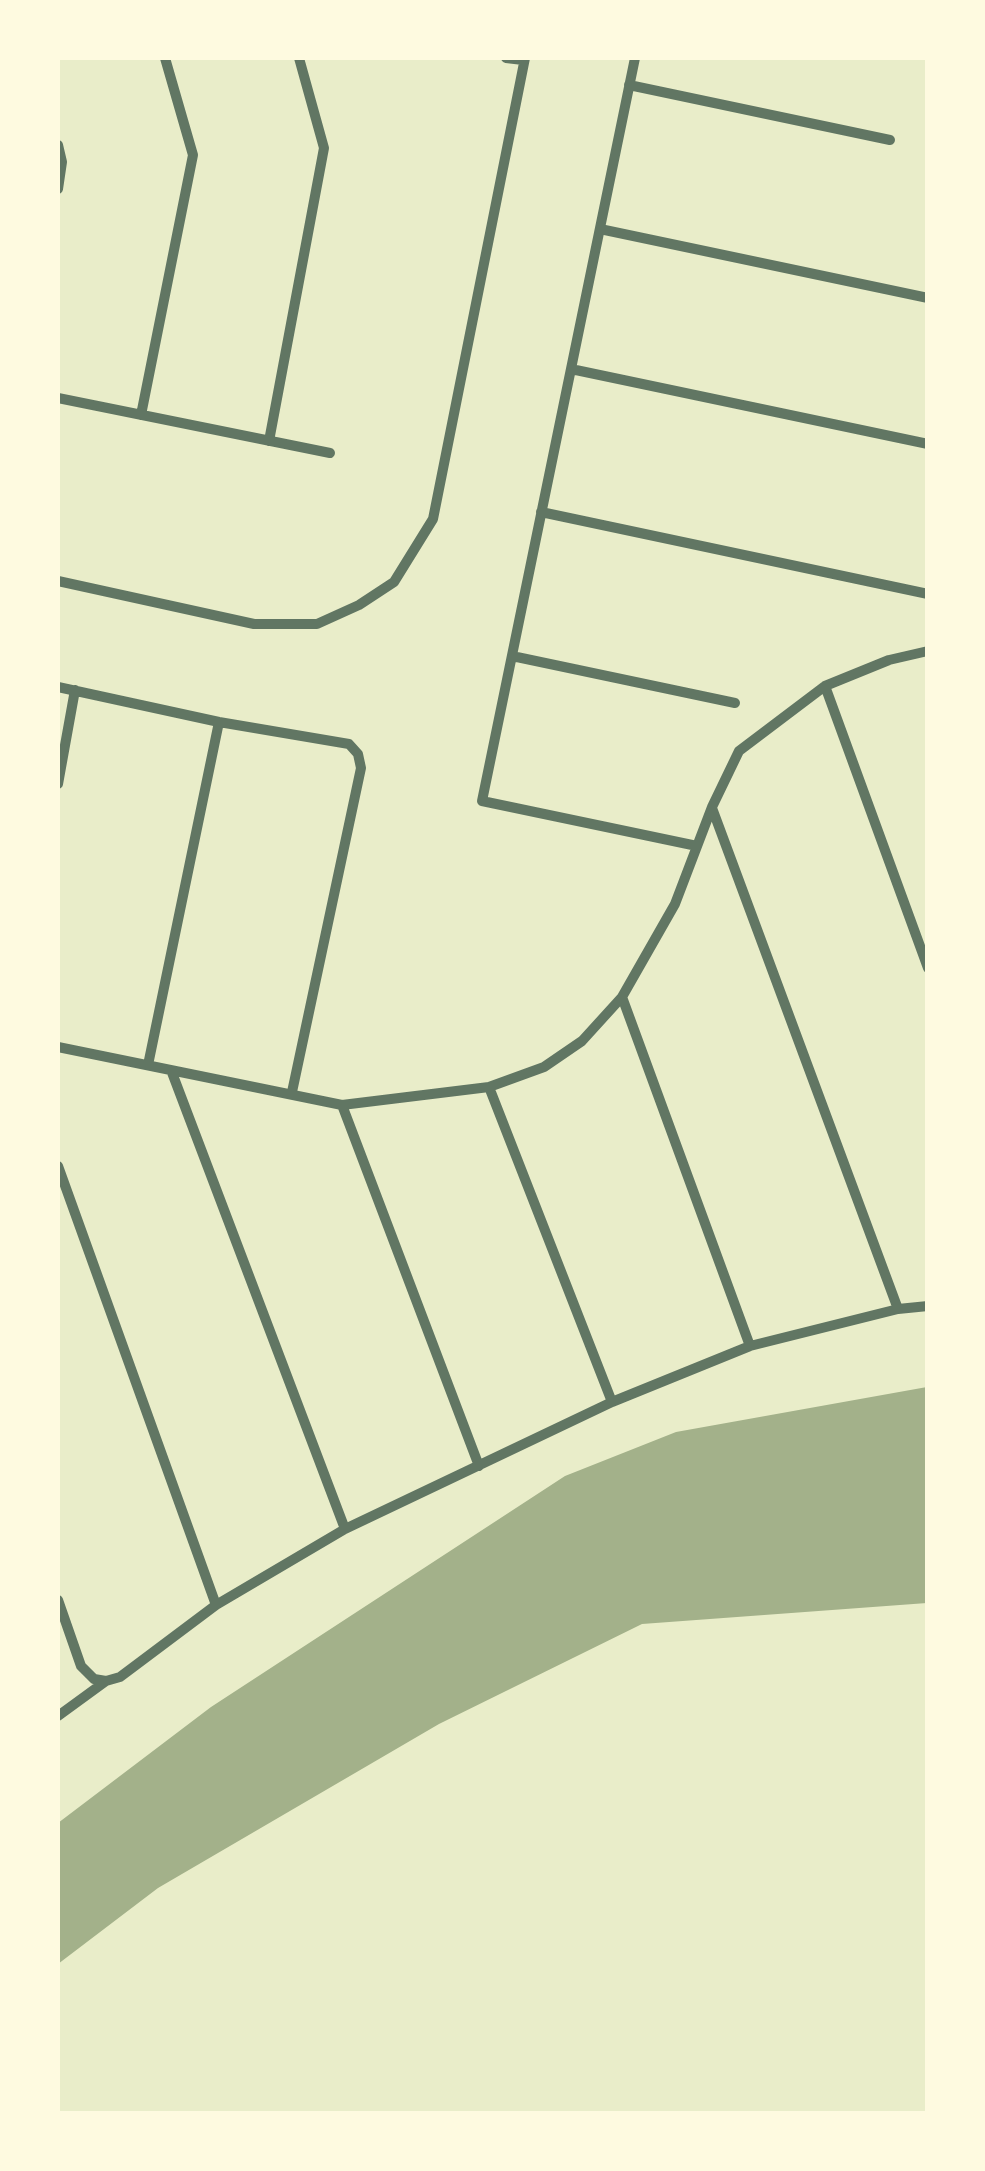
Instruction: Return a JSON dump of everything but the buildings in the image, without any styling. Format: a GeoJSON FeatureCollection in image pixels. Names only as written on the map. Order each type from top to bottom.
{"type":"FeatureCollection","features":[{"type":"Feature","properties":{"kind":"street"},"geometry":{"type":"LineString","coordinates":[[142,415],[193,155],[165,58]]}},
{"type":"Feature","properties":{"kind":"street"},"geometry":{"type":"LineString","coordinates":[[269,441],[324,148],[299,58]]}},
{"type":"Feature","properties":{"kind":"street"},"geometry":{"type":"LineString","coordinates":[[58,580],[254,624],[317,624],[360,605],[394,582],[433,518],[524,59],[506,58]]}},
{"type":"Feature","properties":{"kind":"street"},"geometry":{"type":"LineString","coordinates":[[635,58],[482,801],[697,846]]}},
{"type":"Feature","properties":{"kind":"street"},"geometry":{"type":"LineString","coordinates":[[629,85],[890,140]]}},
{"type":"Feature","properties":{"kind":"street"},"geometry":{"type":"LineString","coordinates":[[58,145],[62,162],[58,189]]}},
{"type":"Feature","properties":{"kind":"street"},"geometry":{"type":"LineString","coordinates":[[600,229],[928,298]]}},
{"type":"Feature","properties":{"kind":"street"},"geometry":{"type":"LineString","coordinates":[[570,368],[928,444]]}},
{"type":"Feature","properties":{"kind":"street"},"geometry":{"type":"LineString","coordinates":[[58,398],[330,453]]}},
{"type":"Feature","properties":{"kind":"street"},"geometry":{"type":"LineString","coordinates":[[541,512],[928,594]]}},
{"type":"Feature","properties":{"kind":"street"},"geometry":{"type":"LineString","coordinates":[[58,1047],[342,1105],[489,1088],[544,1067],[582,1041],[622,997],[675,904],[712,807],[739,752],[824,686],[889,660],[928,650]]}},
{"type":"Feature","properties":{"kind":"street"},"geometry":{"type":"LineString","coordinates":[[512,656],[735,703]]}},
{"type":"Feature","properties":{"kind":"street"},"geometry":{"type":"LineString","coordinates":[[824,686],[928,968]]}},
{"type":"Feature","properties":{"kind":"street"},"geometry":{"type":"LineString","coordinates":[[58,687],[220,722],[349,744],[358,754],[361,768],[292,1092]]}},
{"type":"Feature","properties":{"kind":"street"},"geometry":{"type":"LineString","coordinates":[[58,784],[75,690]]}},
{"type":"Feature","properties":{"kind":"street"},"geometry":{"type":"LineString","coordinates":[[148,1065],[220,722]]}},
{"type":"Feature","properties":{"kind":"street"},"geometry":{"type":"LineString","coordinates":[[712,807],[898,1309]]}},
{"type":"Feature","properties":{"kind":"street"},"geometry":{"type":"LineString","coordinates":[[622,997],[750,1346]]}},
{"type":"Feature","properties":{"kind":"street"},"geometry":{"type":"LineString","coordinates":[[171,1070],[345,1529]]}},
{"type":"Feature","properties":{"kind":"street"},"geometry":{"type":"LineString","coordinates":[[489,1088],[612,1402]]}},
{"type":"Feature","properties":{"kind":"street"},"geometry":{"type":"LineString","coordinates":[[342,1105],[479,1466]]}},
{"type":"Feature","properties":{"kind":"street"},"geometry":{"type":"LineString","coordinates":[[58,1166],[216,1605]]}},
{"type":"Feature","properties":{"kind":"street"},"geometry":{"type":"LineString","coordinates":[[58,1716],[106,1681],[120,1678],[216,1605],[345,1529],[612,1402],[750,1346],[898,1309],[928,1306]]}},
{"type":"Feature","properties":{"kind":"street"},"geometry":{"type":"LineString","coordinates":[[58,1600],[82,1666],[94,1678],[106,1681]]}},
{"type":"Feature","properties":{"kind":"shaded area"},"geometry":{"type":"Polygon","coordinates":[[[927,1387],[927,1603],[642,1624],[439,1724],[158,1888],[58,1964],[58,1823],[211,1707],[565,1476],[676,1432],[927,1387]]]}}]}
